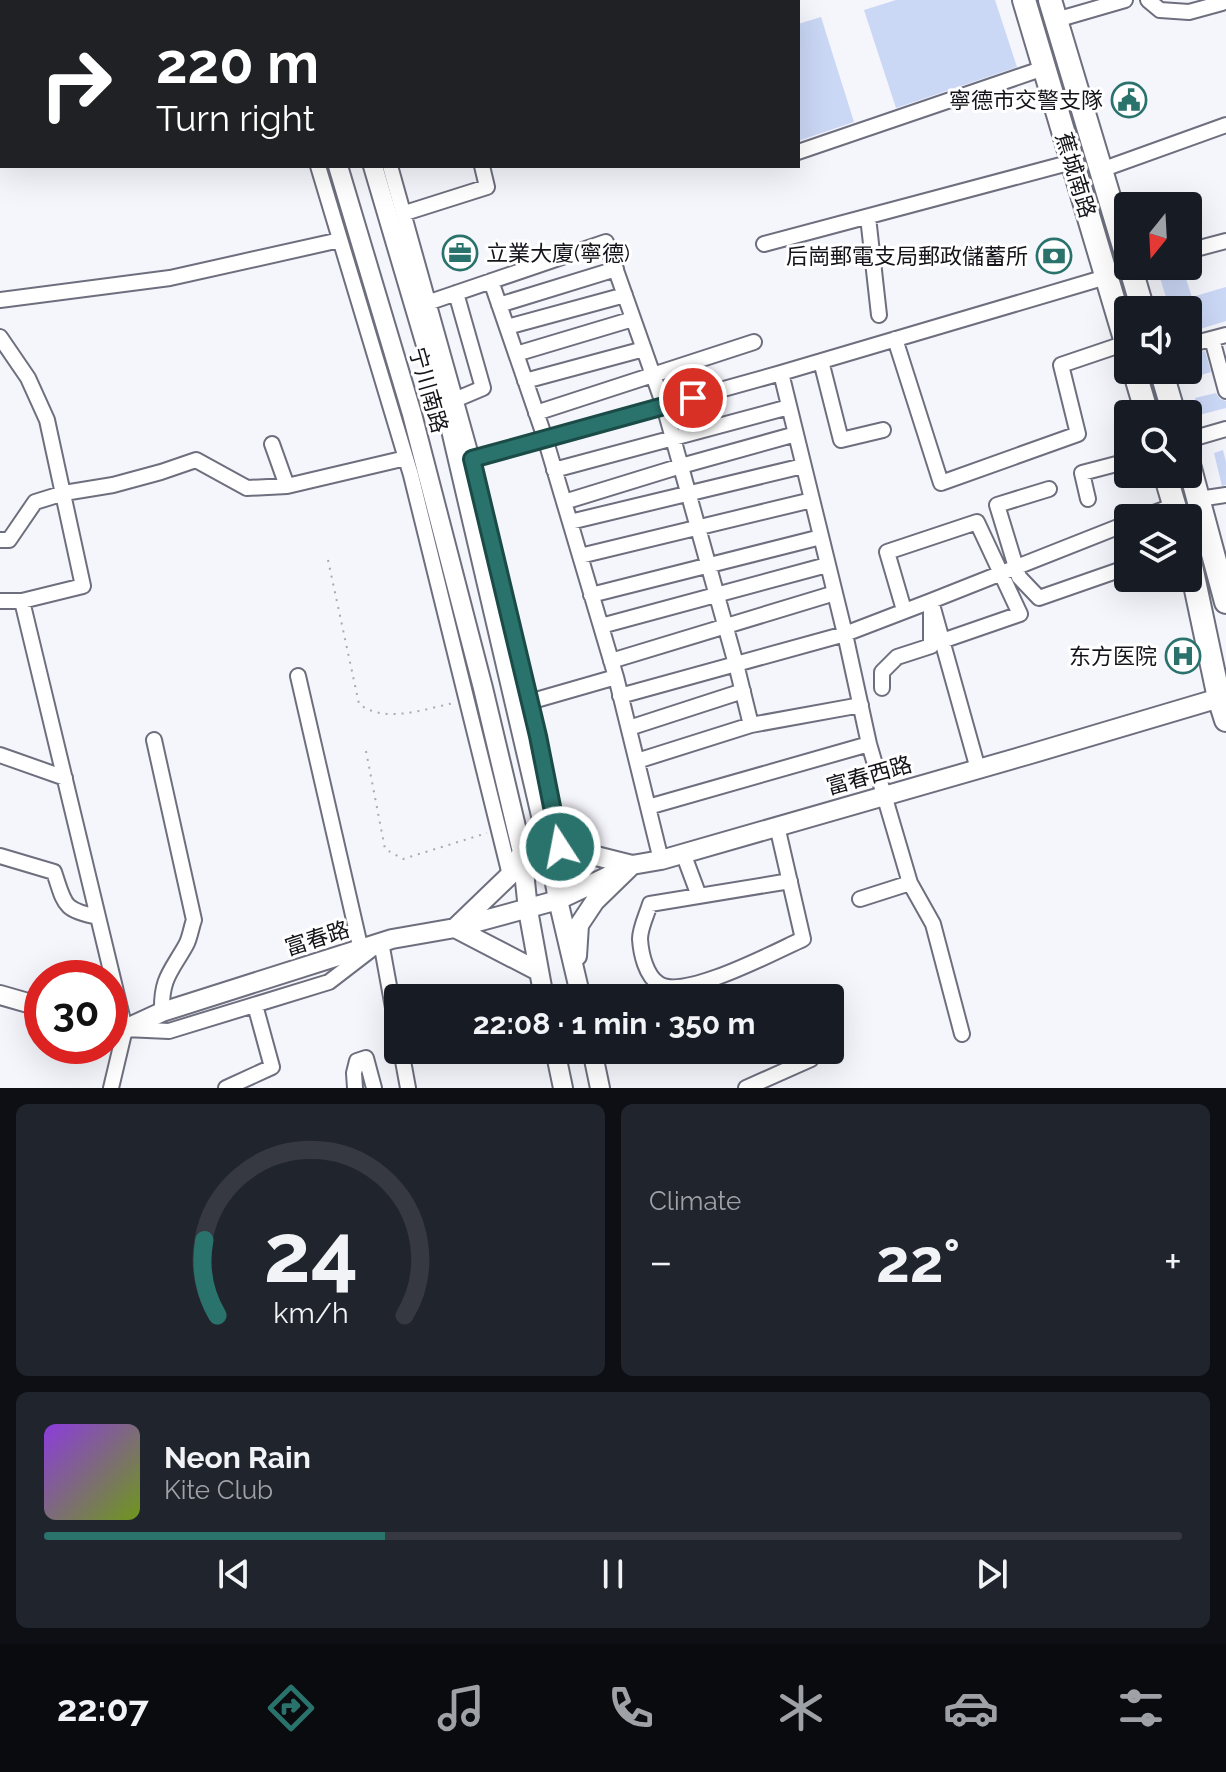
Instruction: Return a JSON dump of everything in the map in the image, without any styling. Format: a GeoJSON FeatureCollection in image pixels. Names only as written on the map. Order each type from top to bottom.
{"type":"FeatureCollection","features":[{"type":"Feature","properties":{"kind":"highway","name":"蕉城南路"},"geometry":{"type":"LineString","coordinates":[[1024,0],[1114,303]]}},
{"type":"Feature","properties":{"kind":"highway","name":"蕉城南路"},"geometry":{"type":"LineString","coordinates":[[1053,10],[1114,213]]}},
{"type":"Feature","properties":{"kind":"highway"},"geometry":{"type":"LineString","coordinates":[[1196,488],[1225,593]]}},
{"type":"Feature","properties":{"kind":"highway"},"geometry":{"type":"LineString","coordinates":[[1197,592],[1224,705]]}},
{"type":"Feature","properties":{"kind":"main road","name":"宁川南路"},"geometry":{"type":"LineString","coordinates":[[339,168],[412,414],[483,688],[522,852],[541,984]]}},
{"type":"Feature","properties":{"kind":"main road","name":"宁川南路"},"geometry":{"type":"LineString","coordinates":[[374,168],[451,430],[555,848],[558,900],[576,975]]}},
{"type":"Feature","properties":{"kind":"main road","name":"富春西路"},"geometry":{"type":"LineString","coordinates":[[528,910],[558,900],[632,865],[661,860],[978,769],[1224,705]]}},
{"type":"Feature","properties":{"kind":"main road"},"geometry":{"type":"LineString","coordinates":[[555,848],[632,865]]}},
{"type":"Feature","properties":{"kind":"main road"},"geometry":{"type":"LineString","coordinates":[[522,852],[510,875],[455,928],[538,971]]}},
{"type":"Feature","properties":{"kind":"main road"},"geometry":{"type":"LineString","coordinates":[[578,984],[579,925],[595,901],[632,865]]}},
{"type":"Feature","properties":{"kind":"main road","name":"富春路"},"geometry":{"type":"LineString","coordinates":[[128,1023],[381,942],[528,910]]}},
{"type":"Feature","properties":{"kind":"main road"},"geometry":{"type":"LineString","coordinates":[[0,995],[24,1002]]}},
{"type":"Feature","properties":{"kind":"main road"},"geometry":{"type":"LineString","coordinates":[[558,1064],[563,1088]]}},
{"type":"Feature","properties":{"kind":"main road"},"geometry":{"type":"LineString","coordinates":[[595,1064],[600,1088]]}},
{"type":"Feature","properties":{"kind":"street"},"geometry":{"type":"LineString","coordinates":[[1053,10],[1125,0]]}},
{"type":"Feature","properties":{"kind":"street"},"geometry":{"type":"LineString","coordinates":[[1148,0],[1160,10],[1189,12],[1222,3]]}},
{"type":"Feature","properties":{"kind":"street"},"geometry":{"type":"LineString","coordinates":[[800,151],[1044,68]]}},
{"type":"Feature","properties":{"kind":"street"},"geometry":{"type":"LineString","coordinates":[[1101,170],[1226,125]]}},
{"type":"Feature","properties":{"kind":"street"},"geometry":{"type":"LineString","coordinates":[[764,244],[1072,162]]}},
{"type":"Feature","properties":{"kind":"street"},"geometry":{"type":"LineString","coordinates":[[319,168],[406,458],[510,875]]}},
{"type":"Feature","properties":{"kind":"street"},"geometry":{"type":"LineString","coordinates":[[391,168],[472,459],[538,736],[555,848]]}},
{"type":"Feature","properties":{"kind":"street"},"geometry":{"type":"LineString","coordinates":[[405,213],[487,187],[482,168]]}},
{"type":"Feature","properties":{"kind":"street"},"geometry":{"type":"LineString","coordinates":[[868,217],[879,315]]}},
{"type":"Feature","properties":{"kind":"street"},"geometry":{"type":"LineString","coordinates":[[0,300],[170,278],[340,240]]}},
{"type":"Feature","properties":{"kind":"street"},"geometry":{"type":"LineString","coordinates":[[1202,247],[1226,241]]}},
{"type":"Feature","properties":{"kind":"street"},"geometry":{"type":"LineString","coordinates":[[430,302],[606,242],[664,406],[751,725]]}},
{"type":"Feature","properties":{"kind":"street"},"geometry":{"type":"LineString","coordinates":[[499,305],[616,269]]}},
{"type":"Feature","properties":{"kind":"street"},"geometry":{"type":"LineString","coordinates":[[472,459],[781,373],[1106,277]]}},
{"type":"Feature","properties":{"kind":"street"},"geometry":{"type":"LineString","coordinates":[[491,281],[545,438],[616,677],[661,860]]}},
{"type":"Feature","properties":{"kind":"street"},"geometry":{"type":"LineString","coordinates":[[456,293],[483,388],[457,399]]}},
{"type":"Feature","properties":{"kind":"street"},"geometry":{"type":"LineString","coordinates":[[507,327],[625,295]]}},
{"type":"Feature","properties":{"kind":"street"},"geometry":{"type":"LineString","coordinates":[[516,354],[633,319]]}},
{"type":"Feature","properties":{"kind":"street"},"geometry":{"type":"LineString","coordinates":[[0,337],[28,378],[47,420],[83,586],[22,601],[0,601]]}},
{"type":"Feature","properties":{"kind":"street"},"geometry":{"type":"LineString","coordinates":[[1219,337],[1226,391]]}},
{"type":"Feature","properties":{"kind":"street"},"geometry":{"type":"LineString","coordinates":[[895,339],[941,483],[1078,434],[1061,365],[1114,350]]}},
{"type":"Feature","properties":{"kind":"street"},"geometry":{"type":"LineString","coordinates":[[536,413],[754,342]]}},
{"type":"Feature","properties":{"kind":"street"},"geometry":{"type":"LineString","coordinates":[[525,381],[644,349]]}},
{"type":"Feature","properties":{"kind":"street"},"geometry":{"type":"LineString","coordinates":[[821,361],[841,440],[883,430]]}},
{"type":"Feature","properties":{"kind":"street"},"geometry":{"type":"LineString","coordinates":[[781,373],[869,744],[910,883],[933,924],[962,1034]]}},
{"type":"Feature","properties":{"kind":"street"},"geometry":{"type":"LineString","coordinates":[[554,470],[789,407]]}},
{"type":"Feature","properties":{"kind":"street"},"geometry":{"type":"LineString","coordinates":[[1202,436],[1226,429]]}},
{"type":"Feature","properties":{"kind":"street"},"geometry":{"type":"LineString","coordinates":[[564,502],[796,434]]}},
{"type":"Feature","properties":{"kind":"street"},"geometry":{"type":"LineString","coordinates":[[272,444],[287,486]]}},
{"type":"Feature","properties":{"kind":"street"},"geometry":{"type":"LineString","coordinates":[[0,540],[9,540],[35,502],[64,493],[113,485],[196,460],[247,488],[287,486],[406,458]]}},
{"type":"Feature","properties":{"kind":"street"},"geometry":{"type":"LineString","coordinates":[[1088,499],[1082,473],[1114,465]]}},
{"type":"Feature","properties":{"kind":"street"},"geometry":{"type":"LineString","coordinates":[[570,522],[803,466]]}},
{"type":"Feature","properties":{"kind":"street"},"geometry":{"type":"LineString","coordinates":[[1049,489],[997,505],[1019,577],[1039,598],[1114,572]]}},
{"type":"Feature","properties":{"kind":"street"},"geometry":{"type":"LineString","coordinates":[[1199,499],[1226,495]]}},
{"type":"Feature","properties":{"kind":"street"},"geometry":{"type":"LineString","coordinates":[[580,556],[812,500]]}},
{"type":"Feature","properties":{"kind":"street"},"geometry":{"type":"LineString","coordinates":[[904,610],[887,552],[977,522],[1020,614],[942,641]]}},
{"type":"Feature","properties":{"kind":"street"},"geometry":{"type":"LineString","coordinates":[[620,696],[845,634],[1114,528]]}},
{"type":"Feature","properties":{"kind":"street"},"geometry":{"type":"LineString","coordinates":[[591,595],[821,537]]}},
{"type":"Feature","properties":{"kind":"street"},"geometry":{"type":"LineString","coordinates":[[601,626],[827,565]]}},
{"type":"Feature","properties":{"kind":"street"},"geometry":{"type":"LineString","coordinates":[[611,661],[835,593]]}},
{"type":"Feature","properties":{"kind":"street"},"geometry":{"type":"LineString","coordinates":[[22,601],[98,917],[105,960]]}},
{"type":"Feature","properties":{"kind":"street"},"geometry":{"type":"LineString","coordinates":[[931,601],[978,769]]}},
{"type":"Feature","properties":{"kind":"street"},"geometry":{"type":"LineString","coordinates":[[882,688],[882,672],[897,657],[931,646],[931,601]]}},
{"type":"Feature","properties":{"kind":"street"},"geometry":{"type":"LineString","coordinates":[[298,676],[361,950]]}},
{"type":"Feature","properties":{"kind":"street"},"geometry":{"type":"LineString","coordinates":[[529,702],[616,677]]}},
{"type":"Feature","properties":{"kind":"street"},"geometry":{"type":"LineString","coordinates":[[629,728],[743,691]]}},
{"type":"Feature","properties":{"kind":"street"},"geometry":{"type":"LineString","coordinates":[[637,761],[751,725],[861,705]]}},
{"type":"Feature","properties":{"kind":"street"},"geometry":{"type":"LineString","coordinates":[[154,740],[194,920],[187,943],[171,968],[162,993],[162,1012]]}},
{"type":"Feature","properties":{"kind":"street"},"geometry":{"type":"LineString","coordinates":[[648,807],[869,744]]}},
{"type":"Feature","properties":{"kind":"street"},"geometry":{"type":"LineString","coordinates":[[0,755],[65,778]]}},
{"type":"Feature","properties":{"kind":"street"},"geometry":{"type":"LineString","coordinates":[[777,826],[790,881],[803,939],[704,983],[669,987],[658,984],[646,969],[640,938],[650,904],[790,881]]}},
{"type":"Feature","properties":{"kind":"street"},"geometry":{"type":"LineString","coordinates":[[683,853],[699,896]]}},
{"type":"Feature","properties":{"kind":"street"},"geometry":{"type":"LineString","coordinates":[[0,856],[54,872],[64,902],[76,913],[98,917]]}},
{"type":"Feature","properties":{"kind":"street"},"geometry":{"type":"LineString","coordinates":[[860,899],[910,883]]}},
{"type":"Feature","properties":{"kind":"street"},"geometry":{"type":"LineString","coordinates":[[128,1028],[169,1031],[329,982],[381,942],[389,984]]}},
{"type":"Feature","properties":{"kind":"street"},"geometry":{"type":"LineString","coordinates":[[226,1088],[272,1067],[255,1005]]}},
{"type":"Feature","properties":{"kind":"street"},"geometry":{"type":"LineString","coordinates":[[355,1088],[357,1061],[366,1058],[374,1088]]}},
{"type":"Feature","properties":{"kind":"street"},"geometry":{"type":"LineString","coordinates":[[111,1088],[113,1064]]}},
{"type":"Feature","properties":{"kind":"street"},"geometry":{"type":"LineString","coordinates":[[404,1064],[408,1088]]}},
{"type":"Feature","properties":{"kind":"street"},"geometry":{"type":"LineString","coordinates":[[746,1088],[800,1064]]}},
{"type":"Feature","properties":{"kind":"path"},"geometry":{"type":"LineString","coordinates":[[328,560],[359,704],[368,711],[396,715],[467,700]]}},
{"type":"Feature","properties":{"kind":"path"},"geometry":{"type":"LineString","coordinates":[[366,751],[385,849],[403,859],[499,829]]}},
{"type":"Feature","properties":{"kind":"building"},"geometry":{"type":"Polygon","coordinates":[[[896,0],[995,0],[1017,67],[896,108],[864,10],[896,0]]]}},
{"type":"Feature","properties":{"kind":"building"},"geometry":{"type":"Polygon","coordinates":[[[821,17],[854,122],[800,140],[800,23],[821,17]]]}},
{"type":"Feature","properties":{"kind":"building"},"geometry":{"type":"Polygon","coordinates":[[[1161,280],[1186,280],[1192,296],[1166,296],[1161,280]]]}},
{"type":"Feature","properties":{"kind":"building"},"geometry":{"type":"Polygon","coordinates":[[[1226,287],[1226,321],[1202,328],[1202,296],[1195,296],[1226,287]]]}},
{"type":"Feature","properties":{"kind":"building"},"geometry":{"type":"Polygon","coordinates":[[[1205,351],[1211,372],[1202,375],[1202,352],[1205,351]]]}},
{"type":"Feature","properties":{"kind":"building"},"geometry":{"type":"Polygon","coordinates":[[[1216,393],[1226,401],[1226,408],[1202,414],[1202,400],[1195,398],[1216,393]]]}},
{"type":"Feature","properties":{"kind":"building"},"geometry":{"type":"Polygon","coordinates":[[[1223,450],[1226,485],[1222,486],[1214,453],[1223,450]]]}},
{"type":"Feature","properties":{"kind":"place","name":"寧德市交警支隊"},"geometry":{"type":"Point","coordinates":[1129,100]}},
{"type":"Feature","properties":{"kind":"place","name":"立業大廈(寧德)"},"geometry":{"type":"Point","coordinates":[460,253]}},
{"type":"Feature","properties":{"kind":"place","name":"后崗郵電支局郵政儲蓄所"},"geometry":{"type":"Point","coordinates":[1054,256]}},
{"type":"Feature","properties":{"kind":"place","name":"东方医院"},"geometry":{"type":"Point","coordinates":[1183,656]}},
{"type":"Feature","properties":{"kind":"route"},"geometry":{"type":"LineString","coordinates":[[560,847],[538,736],[472,459],[693,398]]}}]}
